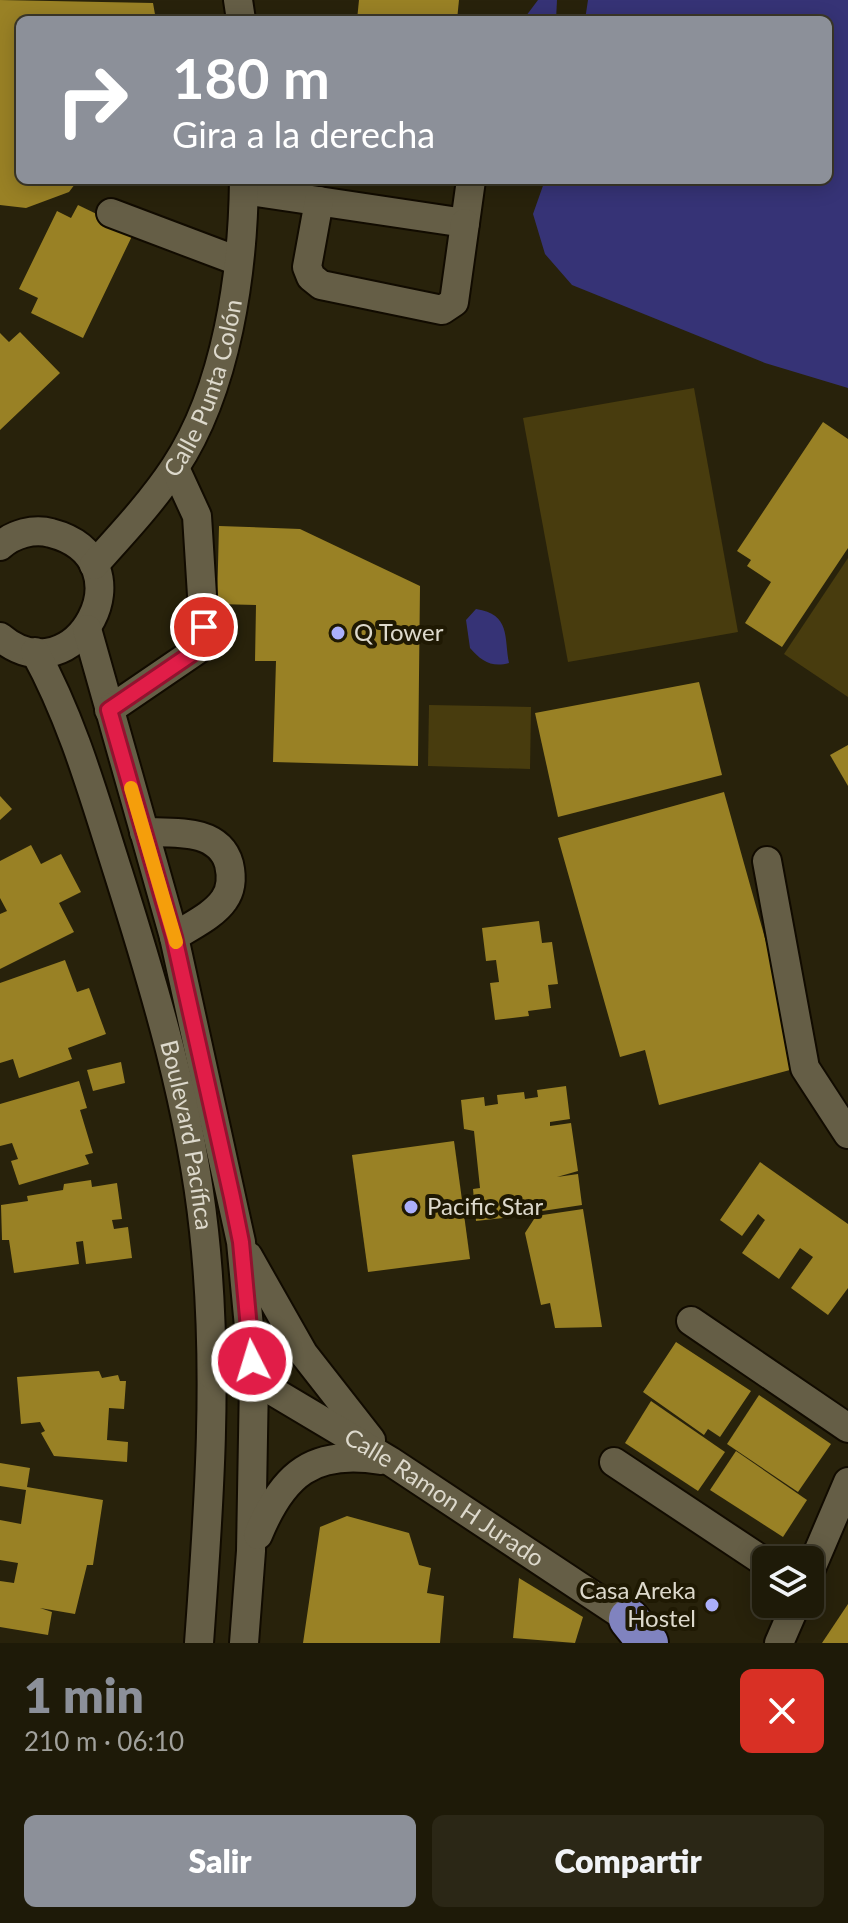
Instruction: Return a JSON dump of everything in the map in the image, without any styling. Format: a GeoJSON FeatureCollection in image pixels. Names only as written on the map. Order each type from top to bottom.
{"type":"FeatureCollection","features":[{"type":"Feature","properties":{"kind":"street"},"geometry":{"type":"LineString","coordinates":[[319,201],[307,267],[311,277],[321,285],[442,310],[454,302],[470,184]]}},
{"type":"Feature","properties":{"kind":"street"},"geometry":{"type":"LineString","coordinates":[[244,185],[319,201],[465,223]]}},
{"type":"Feature","properties":{"kind":"street","name":"Calle Punta Colón"},"geometry":{"type":"LineString","coordinates":[[94,565],[175,468],[197,428],[216,379],[238,261],[244,185]]}},
{"type":"Feature","properties":{"kind":"street"},"geometry":{"type":"LineString","coordinates":[[111,213],[238,261]]}},
{"type":"Feature","properties":{"kind":"street"},"geometry":{"type":"LineString","coordinates":[[109,710],[197,650],[204,627],[197,516],[175,468]]}},
{"type":"Feature","properties":{"kind":"street"},"geometry":{"type":"LineString","coordinates":[[0,546],[26,532],[46,531],[74,543],[94,565],[100,599],[87,629],[64,647],[35,652],[19,648],[0,637]]}},
{"type":"Feature","properties":{"kind":"street","name":"Boulevard Pacífica"},"geometry":{"type":"LineString","coordinates":[[87,629],[174,937],[241,1242],[254,1380],[251,1551],[244,1643]]}},
{"type":"Feature","properties":{"kind":"street","name":"Boulevard Pacífica"},"geometry":{"type":"LineString","coordinates":[[35,652],[58,694],[88,779],[174,1064],[204,1231],[212,1375],[207,1533],[199,1643]]}},
{"type":"Feature","properties":{"kind":"street"},"geometry":{"type":"LineString","coordinates":[[144,832],[190,834],[210,839],[227,856],[232,875],[224,901],[174,937]]}},
{"type":"Feature","properties":{"kind":"street"},"geometry":{"type":"LineString","coordinates":[[767,861],[805,1068],[848,1134]]}},
{"type":"Feature","properties":{"kind":"street"},"geometry":{"type":"LineString","coordinates":[[241,1242],[303,1353],[344,1409],[390,1461]]}},
{"type":"Feature","properties":{"kind":"street"},"geometry":{"type":"LineString","coordinates":[[691,1321],[848,1428]]}},
{"type":"Feature","properties":{"kind":"street","name":"Calle Ramon H Jurado"},"geometry":{"type":"LineString","coordinates":[[212,1375],[254,1380],[390,1461],[639,1631],[666,1643]]}},
{"type":"Feature","properties":{"kind":"street"},"geometry":{"type":"LineString","coordinates":[[251,1551],[270,1506],[289,1480],[314,1462],[349,1457],[390,1461]]}},
{"type":"Feature","properties":{"kind":"street"},"geometry":{"type":"LineString","coordinates":[[614,1462],[752,1554]]}},
{"type":"Feature","properties":{"kind":"street"},"geometry":{"type":"LineString","coordinates":[[821,1546],[848,1482]]}},
{"type":"Feature","properties":{"kind":"street"},"geometry":{"type":"LineString","coordinates":[[779,1643],[790,1618]]}},
{"type":"Feature","properties":{"kind":"shaded area"},"geometry":{"type":"Polygon","coordinates":[[[538,0],[557,0],[556,16],[526,16],[538,0]]]}},
{"type":"Feature","properties":{"kind":"shaded area"},"geometry":{"type":"Polygon","coordinates":[[[588,0],[848,0],[848,388],[765,363],[572,285],[545,254],[533,214],[544,184],[832,184],[832,16],[586,16],[588,0]]]}},
{"type":"Feature","properties":{"kind":"shaded area"},"geometry":{"type":"Polygon","coordinates":[[[694,388],[738,632],[568,662],[523,418],[694,388]]]}},
{"type":"Feature","properties":{"kind":"shaded area"},"geometry":{"type":"Polygon","coordinates":[[[848,558],[848,697],[784,654],[848,558]]]}},
{"type":"Feature","properties":{"kind":"shaded area"},"geometry":{"type":"Polygon","coordinates":[[[476,609],[495,616],[501,622],[509,663],[497,665],[487,662],[470,648],[466,620],[476,609]]]}},
{"type":"Feature","properties":{"kind":"shaded area"},"geometry":{"type":"Polygon","coordinates":[[[429,705],[531,707],[530,769],[428,766],[429,705]]]}},
{"type":"Feature","properties":{"kind":"building"},"geometry":{"type":"Polygon","coordinates":[[[0,0],[153,3],[155,16],[16,16],[16,184],[75,184],[69,192],[26,208],[0,205],[0,0]]]}},
{"type":"Feature","properties":{"kind":"building"},"geometry":{"type":"Polygon","coordinates":[[[359,0],[459,0],[457,16],[357,16],[359,0]]]}},
{"type":"Feature","properties":{"kind":"building"},"geometry":{"type":"Polygon","coordinates":[[[78,205],[134,232],[83,338],[31,313],[38,298],[19,289],[57,211],[71,218],[78,205]]]}},
{"type":"Feature","properties":{"kind":"building"},"geometry":{"type":"Polygon","coordinates":[[[20,332],[60,373],[0,430],[0,333],[9,342],[20,332]]]}},
{"type":"Feature","properties":{"kind":"building"},"geometry":{"type":"Polygon","coordinates":[[[823,422],[848,439],[848,548],[782,647],[745,623],[771,582],[747,566],[751,560],[737,551],[823,422]]]}},
{"type":"Feature","properties":{"kind":"building","name":"Q Tower"},"geometry":{"type":"Polygon","coordinates":[[[219,526],[300,529],[420,586],[418,766],[273,762],[276,661],[255,661],[256,605],[217,604],[219,526]]]}},
{"type":"Feature","properties":{"kind":"building"},"geometry":{"type":"Polygon","coordinates":[[[699,682],[722,775],[558,817],[535,713],[699,682]]]}},
{"type":"Feature","properties":{"kind":"building"},"geometry":{"type":"Polygon","coordinates":[[[848,745],[848,786],[830,755],[848,745]]]}},
{"type":"Feature","properties":{"kind":"building"},"geometry":{"type":"Polygon","coordinates":[[[724,792],[801,1067],[659,1105],[645,1050],[620,1057],[558,838],[724,792]]]}},
{"type":"Feature","properties":{"kind":"building"},"geometry":{"type":"Polygon","coordinates":[[[0,796],[12,809],[0,820],[0,796]]]}},
{"type":"Feature","properties":{"kind":"building"},"geometry":{"type":"Polygon","coordinates":[[[31,845],[41,864],[61,854],[81,892],[59,903],[74,932],[0,969],[0,914],[7,911],[0,898],[0,861],[31,845]]]}},
{"type":"Feature","properties":{"kind":"building"},"geometry":{"type":"Polygon","coordinates":[[[539,921],[542,943],[552,942],[558,984],[548,985],[551,1008],[528,1011],[529,1016],[495,1020],[490,983],[499,982],[496,960],[486,961],[482,928],[539,921]]]}},
{"type":"Feature","properties":{"kind":"building"},"geometry":{"type":"Polygon","coordinates":[[[65,960],[77,992],[89,988],[106,1034],[68,1048],[72,1059],[19,1078],[13,1059],[0,1063],[0,983],[65,960]]]}},
{"type":"Feature","properties":{"kind":"building"},"geometry":{"type":"Polygon","coordinates":[[[121,1062],[125,1083],[93,1091],[87,1070],[121,1062]]]}},
{"type":"Feature","properties":{"kind":"building"},"geometry":{"type":"Polygon","coordinates":[[[79,1081],[87,1108],[80,1110],[93,1153],[85,1155],[89,1164],[19,1185],[11,1161],[18,1159],[12,1143],[0,1146],[0,1104],[79,1081]]]}},
{"type":"Feature","properties":{"kind":"building"},"geometry":{"type":"Polygon","coordinates":[[[566,1086],[570,1119],[550,1122],[550,1126],[571,1123],[578,1171],[557,1177],[578,1174],[582,1205],[516,1215],[514,1211],[502,1212],[503,1218],[476,1221],[473,1189],[480,1188],[474,1131],[464,1129],[461,1100],[484,1097],[485,1106],[498,1104],[497,1095],[524,1092],[525,1099],[538,1097],[537,1090],[566,1086]]]}},
{"type":"Feature","properties":{"kind":"building","name":"Pacific Star"},"geometry":{"type":"Polygon","coordinates":[[[454,1141],[470,1259],[368,1272],[352,1155],[454,1141]]]}},
{"type":"Feature","properties":{"kind":"building"},"geometry":{"type":"Polygon","coordinates":[[[760,1162],[848,1224],[848,1288],[828,1315],[791,1288],[813,1257],[800,1248],[779,1279],[742,1253],[765,1220],[758,1214],[742,1236],[720,1220],[760,1162]]]}},
{"type":"Feature","properties":{"kind":"building"},"geometry":{"type":"Polygon","coordinates":[[[91,1180],[92,1187],[117,1183],[122,1219],[112,1220],[114,1229],[128,1227],[132,1258],[86,1264],[83,1241],[76,1242],[79,1264],[14,1273],[9,1240],[2,1240],[1,1205],[28,1201],[27,1196],[63,1190],[64,1184],[91,1180]]]}},
{"type":"Feature","properties":{"kind":"building"},"geometry":{"type":"Polygon","coordinates":[[[583,1209],[602,1327],[555,1328],[550,1303],[541,1305],[525,1233],[536,1216],[583,1209]]]}},
{"type":"Feature","properties":{"kind":"building"},"geometry":{"type":"Polygon","coordinates":[[[676,1342],[751,1391],[720,1437],[708,1429],[704,1435],[643,1392],[676,1342]]]}},
{"type":"Feature","properties":{"kind":"building"},"geometry":{"type":"Polygon","coordinates":[[[99,1371],[102,1378],[118,1375],[120,1381],[126,1381],[124,1409],[109,1408],[107,1440],[128,1442],[127,1462],[54,1456],[41,1433],[45,1431],[40,1422],[21,1424],[17,1377],[99,1371]]]}},
{"type":"Feature","properties":{"kind":"building"},"geometry":{"type":"Polygon","coordinates":[[[759,1395],[831,1444],[798,1492],[727,1444],[759,1395]]]}},
{"type":"Feature","properties":{"kind":"building"},"geometry":{"type":"Polygon","coordinates":[[[651,1401],[725,1452],[698,1491],[625,1443],[651,1401]]]}},
{"type":"Feature","properties":{"kind":"building"},"geometry":{"type":"Polygon","coordinates":[[[736,1451],[807,1500],[783,1537],[710,1490],[736,1451]]]}},
{"type":"Feature","properties":{"kind":"building"},"geometry":{"type":"Polygon","coordinates":[[[0,1463],[30,1468],[27,1487],[103,1500],[93,1565],[87,1565],[75,1614],[40,1608],[52,1612],[48,1635],[0,1627],[0,1581],[14,1583],[18,1563],[0,1560],[0,1520],[21,1524],[26,1490],[0,1486],[0,1463]]]}},
{"type":"Feature","properties":{"kind":"building"},"geometry":{"type":"Polygon","coordinates":[[[347,1516],[409,1533],[419,1565],[431,1568],[427,1593],[444,1596],[440,1643],[303,1643],[320,1527],[347,1516]]]}},
{"type":"Feature","properties":{"kind":"building"},"geometry":{"type":"Polygon","coordinates":[[[519,1578],[583,1617],[575,1643],[513,1638],[519,1578]]]}},
{"type":"Feature","properties":{"kind":"building"},"geometry":{"type":"Polygon","coordinates":[[[848,1604],[848,1643],[822,1643],[848,1604]]]}},
{"type":"Feature","properties":{"kind":"slow traffic"},"geometry":{"type":"LineString","coordinates":[[131,788],[176,942]]}},
{"type":"Feature","properties":{"kind":"place","name":"Q Tower"},"geometry":{"type":"Point","coordinates":[338,633]}},
{"type":"Feature","properties":{"kind":"place","name":"Pacific Star"},"geometry":{"type":"Point","coordinates":[411,1207]}},
{"type":"Feature","properties":{"kind":"place","name":"Casa Areka Hostel"},"geometry":{"type":"Point","coordinates":[712,1605]}},
{"type":"Feature","properties":{"kind":"route"},"geometry":{"type":"LineString","coordinates":[[204,627],[197,650],[109,710],[174,937],[232,1197],[241,1242],[252,1361]]}}]}
